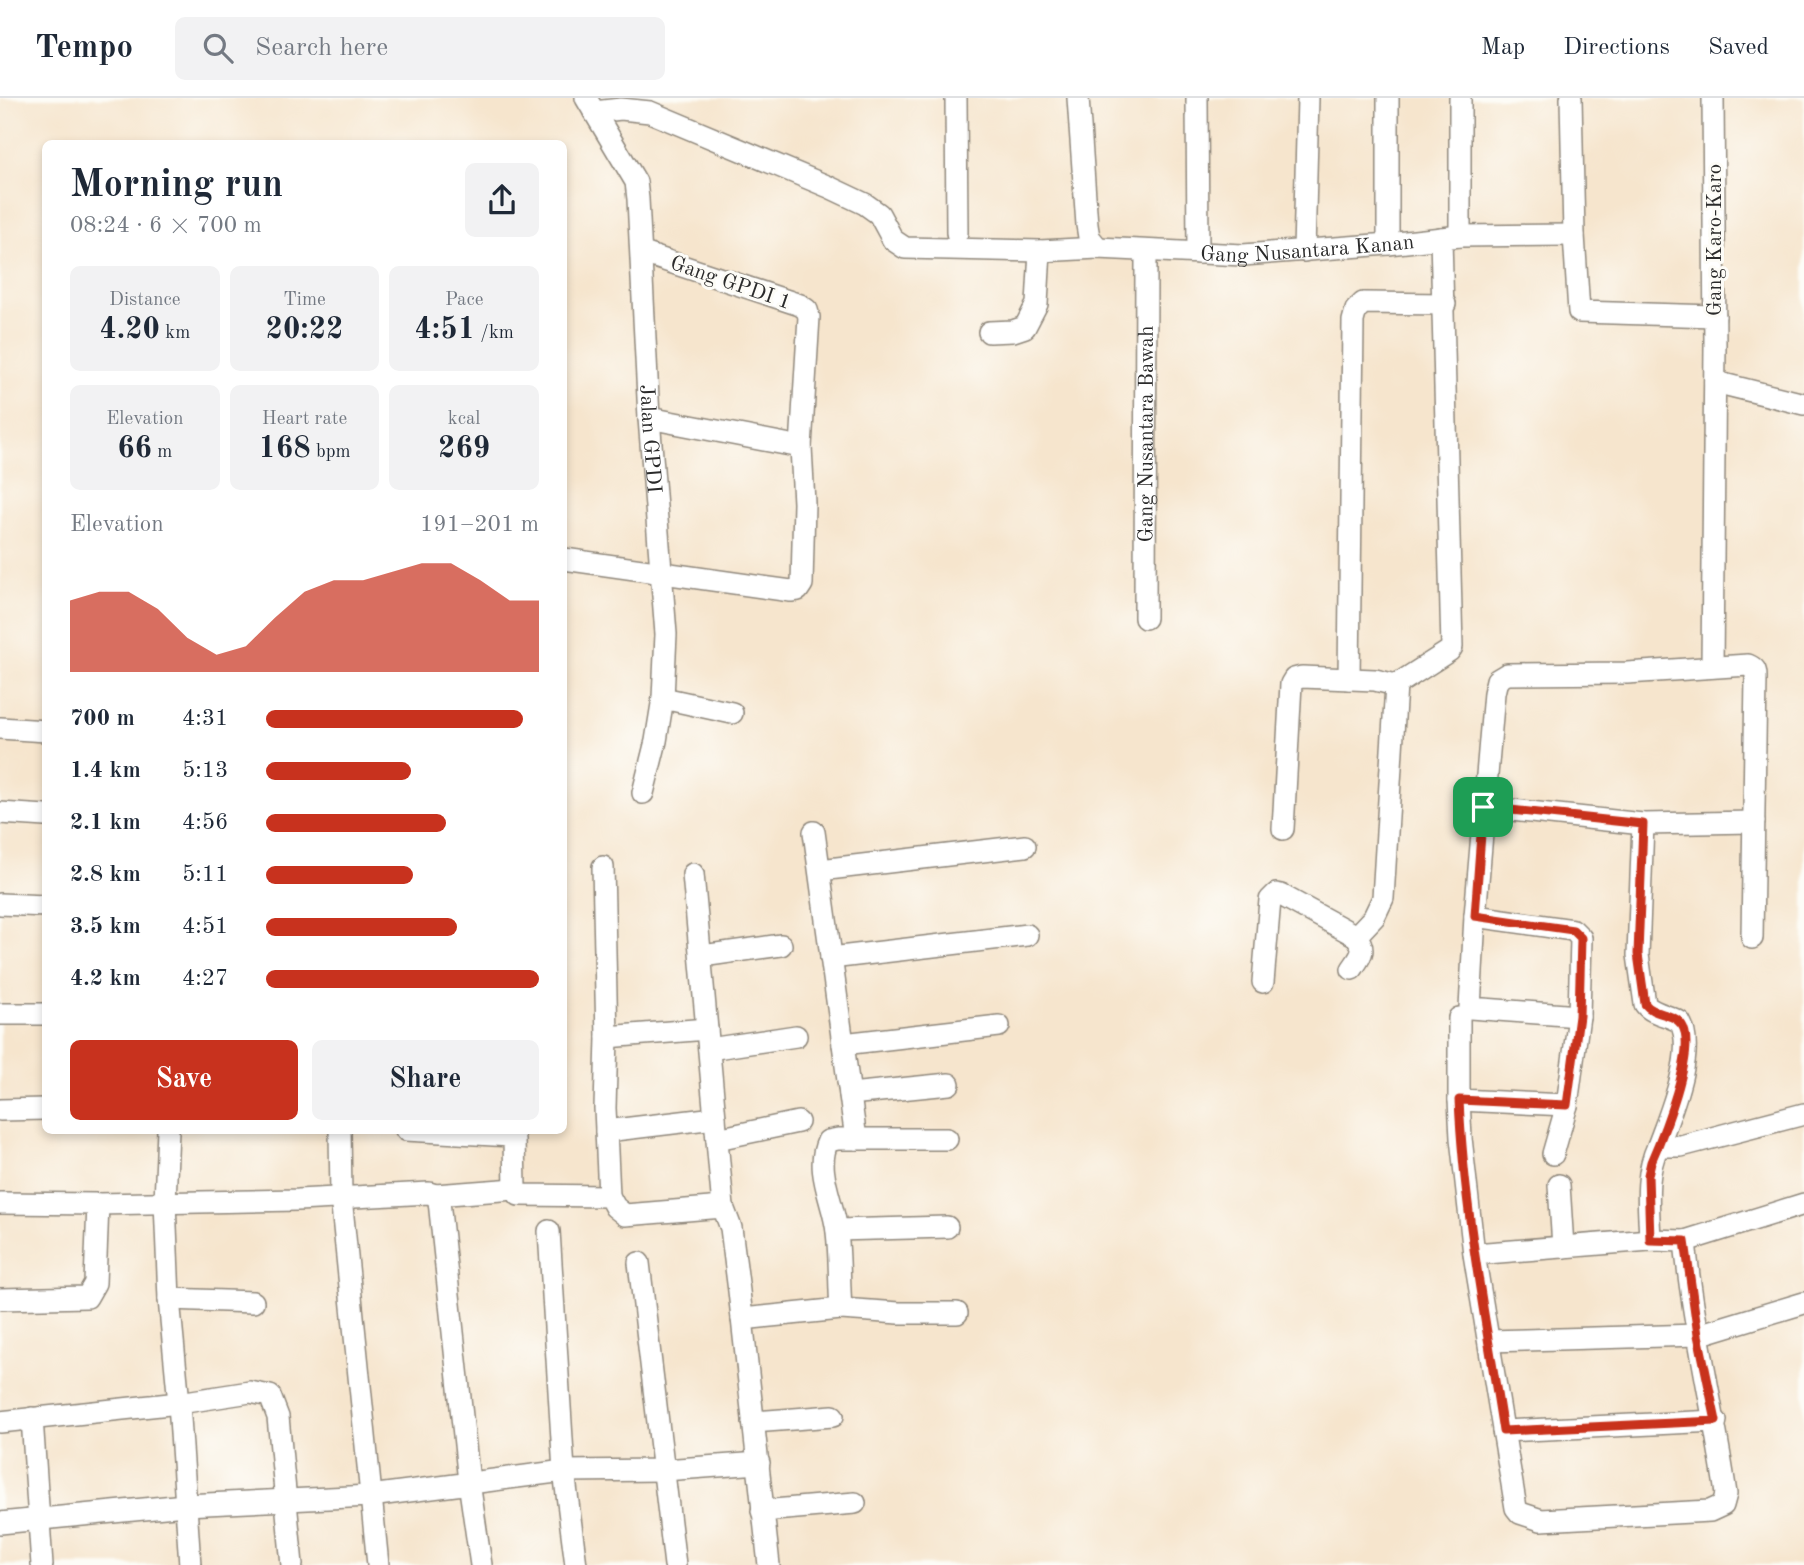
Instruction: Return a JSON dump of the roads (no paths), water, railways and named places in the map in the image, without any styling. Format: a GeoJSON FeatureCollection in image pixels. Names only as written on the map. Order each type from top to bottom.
{"type":"FeatureCollection","features":[{"type":"Feature","properties":{"kind":"street"},"geometry":{"type":"LineString","coordinates":[[956,98],[957,233]]}},
{"type":"Feature","properties":{"kind":"street"},"geometry":{"type":"LineString","coordinates":[[1078,98],[1087,225],[1089,237],[1098,248]]}},
{"type":"Feature","properties":{"kind":"street"},"geometry":{"type":"LineString","coordinates":[[1197,98],[1198,253]]}},
{"type":"Feature","properties":{"kind":"street"},"geometry":{"type":"LineString","coordinates":[[1304,251],[1308,98]]}},
{"type":"Feature","properties":{"kind":"street"},"geometry":{"type":"LineString","coordinates":[[1388,98],[1388,244]]}},
{"type":"Feature","properties":{"kind":"street"},"geometry":{"type":"LineString","coordinates":[[1283,829],[1291,684],[1294,679],[1349,679],[1396,685],[1449,650],[1452,643],[1446,494],[1445,304],[1460,98]]}},
{"type":"Feature","properties":{"kind":"street"},"geometry":{"type":"LineString","coordinates":[[1571,98],[1574,235],[1579,312],[1715,316]]}},
{"type":"Feature","properties":{"kind":"street","name":"Gang Karo-Karo"},"geometry":{"type":"LineString","coordinates":[[1712,667],[1715,382],[1713,98]]}},
{"type":"Feature","properties":{"kind":"street","name":"Gang Nusantara Kanan"},"geometry":{"type":"LineString","coordinates":[[590,105],[650,112],[829,187],[865,204],[879,214],[893,240],[905,248],[1040,251],[1098,248],[1243,255],[1451,237],[1574,235]]}},
{"type":"Feature","properties":{"kind":"street","name":"Jalan GPDI"},"geometry":{"type":"LineString","coordinates":[[590,105],[636,182],[643,253],[649,418],[666,634],[663,698],[643,793]]}},
{"type":"Feature","properties":{"kind":"street"},"geometry":{"type":"LineString","coordinates":[[989,332],[1020,330],[1024,327],[1037,304],[1040,251]]}},
{"type":"Feature","properties":{"kind":"street","name":"Gang Nusantara Bawah"},"geometry":{"type":"LineString","coordinates":[[1145,618],[1146,251]]}},
{"type":"Feature","properties":{"kind":"street","name":"Gang GPDI 1"},"geometry":{"type":"LineString","coordinates":[[643,253],[800,305],[807,310],[809,330],[801,447]]}},
{"type":"Feature","properties":{"kind":"street"},"geometry":{"type":"LineString","coordinates":[[1349,679],[1353,321],[1356,310],[1363,303],[1445,304]]}},
{"type":"Feature","properties":{"kind":"street"},"geometry":{"type":"LineString","coordinates":[[1715,382],[1804,404]]}},
{"type":"Feature","properties":{"kind":"street"},"geometry":{"type":"LineString","coordinates":[[567,559],[798,590],[802,584],[804,569],[801,447],[649,418]]}},
{"type":"Feature","properties":{"kind":"street"},"geometry":{"type":"LineString","coordinates":[[1579,1016],[1470,1008],[1483,807],[1494,693],[1497,680],[1507,674],[1627,673],[1748,665],[1756,671],[1752,938]]}},
{"type":"Feature","properties":{"kind":"street"},"geometry":{"type":"LineString","coordinates":[[1352,969],[1363,953],[1364,928],[1381,903],[1384,892],[1396,685]]}},
{"type":"Feature","properties":{"kind":"street"},"geometry":{"type":"LineString","coordinates":[[663,698],[733,713]]}},
{"type":"Feature","properties":{"kind":"street"},"geometry":{"type":"LineString","coordinates":[[0,728],[42,731]]}},
{"type":"Feature","properties":{"kind":"street"},"geometry":{"type":"LineString","coordinates":[[1483,807],[1643,824],[1754,822]]}},
{"type":"Feature","properties":{"kind":"street"},"geometry":{"type":"LineString","coordinates":[[0,813],[42,816]]}},
{"type":"Feature","properties":{"kind":"street"},"geometry":{"type":"LineString","coordinates":[[1643,824],[1638,954],[1645,1004],[1649,1009],[1680,1022],[1686,1039],[1680,1084],[1648,1175],[1650,1240]]}},
{"type":"Feature","properties":{"kind":"street"},"geometry":{"type":"LineString","coordinates":[[814,832],[856,1139]]}},
{"type":"Feature","properties":{"kind":"street"},"geometry":{"type":"LineString","coordinates":[[820,870],[1026,846]]}},
{"type":"Feature","properties":{"kind":"street"},"geometry":{"type":"LineString","coordinates":[[603,867],[609,1196],[615,1207],[625,1214],[723,1207]]}},
{"type":"Feature","properties":{"kind":"street"},"geometry":{"type":"LineString","coordinates":[[693,874],[723,1207],[731,1228],[769,1565]]}},
{"type":"Feature","properties":{"kind":"street"},"geometry":{"type":"LineString","coordinates":[[1263,982],[1270,900],[1276,894],[1364,928]]}},
{"type":"Feature","properties":{"kind":"street"},"geometry":{"type":"LineString","coordinates":[[0,904],[42,906]]}},
{"type":"Feature","properties":{"kind":"street"},"geometry":{"type":"LineString","coordinates":[[1475,916],[1573,930],[1581,938],[1579,1016],[1567,1105],[1553,1154]]}},
{"type":"Feature","properties":{"kind":"street"},"geometry":{"type":"LineString","coordinates":[[831,958],[1027,935]]}},
{"type":"Feature","properties":{"kind":"street"},"geometry":{"type":"LineString","coordinates":[[702,956],[781,945]]}},
{"type":"Feature","properties":{"kind":"street"},"geometry":{"type":"LineString","coordinates":[[0,1014],[42,1014]]}},
{"type":"Feature","properties":{"kind":"street"},"geometry":{"type":"LineString","coordinates":[[1459,1018],[1461,1138],[1474,1254],[1516,1508],[1520,1513],[1541,1520],[1710,1511],[1723,1505],[1726,1494],[1716,1421],[1698,1335],[1685,1241]]}},
{"type":"Feature","properties":{"kind":"street"},"geometry":{"type":"LineString","coordinates":[[843,1044],[999,1026]]}},
{"type":"Feature","properties":{"kind":"street"},"geometry":{"type":"LineString","coordinates":[[607,1037],[708,1039],[796,1036]]}},
{"type":"Feature","properties":{"kind":"street"},"geometry":{"type":"LineString","coordinates":[[850,1094],[949,1084]]}},
{"type":"Feature","properties":{"kind":"street"},"geometry":{"type":"LineString","coordinates":[[1459,1100],[1567,1105]]}},
{"type":"Feature","properties":{"kind":"street"},"geometry":{"type":"LineString","coordinates":[[0,1110],[42,1109]]}},
{"type":"Feature","properties":{"kind":"street"},"geometry":{"type":"LineString","coordinates":[[1658,1146],[1681,1146],[1804,1114]]}},
{"type":"Feature","properties":{"kind":"street"},"geometry":{"type":"LineString","coordinates":[[606,1131],[716,1128],[798,1122]]}},
{"type":"Feature","properties":{"kind":"street"},"geometry":{"type":"LineString","coordinates":[[168,1134],[165,1202],[169,1299],[190,1565]]}},
{"type":"Feature","properties":{"kind":"street"},"geometry":{"type":"LineString","coordinates":[[340,1134],[341,1198],[378,1565]]}},
{"type":"Feature","properties":{"kind":"street"},"geometry":{"type":"LineString","coordinates":[[476,1134],[511,1136],[514,1139],[515,1189],[519,1195],[609,1196]]}},
{"type":"Feature","properties":{"kind":"street"},"geometry":{"type":"LineString","coordinates":[[841,1309],[837,1230],[825,1177],[823,1152],[828,1141],[947,1139]]}},
{"type":"Feature","properties":{"kind":"street"},"geometry":{"type":"LineString","coordinates":[[1559,1185],[1563,1247]]}},
{"type":"Feature","properties":{"kind":"street"},"geometry":{"type":"LineString","coordinates":[[0,1203],[98,1204],[341,1198],[515,1189]]}},
{"type":"Feature","properties":{"kind":"street"},"geometry":{"type":"LineString","coordinates":[[435,1195],[439,1202],[481,1565]]}},
{"type":"Feature","properties":{"kind":"street"},"geometry":{"type":"LineString","coordinates":[[0,1299],[87,1297],[95,1283],[98,1204]]}},
{"type":"Feature","properties":{"kind":"street"},"geometry":{"type":"LineString","coordinates":[[1474,1254],[1650,1240],[1685,1241],[1804,1204]]}},
{"type":"Feature","properties":{"kind":"street"},"geometry":{"type":"LineString","coordinates":[[837,1230],[947,1227]]}},
{"type":"Feature","properties":{"kind":"street"},"geometry":{"type":"LineString","coordinates":[[549,1231],[564,1471],[576,1565]]}},
{"type":"Feature","properties":{"kind":"street"},"geometry":{"type":"LineString","coordinates":[[639,1263],[675,1565]]}},
{"type":"Feature","properties":{"kind":"street"},"geometry":{"type":"LineString","coordinates":[[169,1299],[253,1302]]}},
{"type":"Feature","properties":{"kind":"street"},"geometry":{"type":"LineString","coordinates":[[1489,1341],[1698,1335],[1804,1303]]}},
{"type":"Feature","properties":{"kind":"street"},"geometry":{"type":"LineString","coordinates":[[742,1319],[841,1309],[957,1313]]}},
{"type":"Feature","properties":{"kind":"street"},"geometry":{"type":"LineString","coordinates":[[0,1422],[250,1392],[270,1396],[278,1417],[292,1565]]}},
{"type":"Feature","properties":{"kind":"street"},"geometry":{"type":"LineString","coordinates":[[753,1422],[833,1416]]}},
{"type":"Feature","properties":{"kind":"street"},"geometry":{"type":"LineString","coordinates":[[32,1418],[41,1565]]}},
{"type":"Feature","properties":{"kind":"street"},"geometry":{"type":"LineString","coordinates":[[1503,1431],[1716,1421]]}},
{"type":"Feature","properties":{"kind":"street"},"geometry":{"type":"LineString","coordinates":[[0,1523],[185,1506],[370,1496],[564,1471],[664,1470],[759,1463]]}},
{"type":"Feature","properties":{"kind":"street"},"geometry":{"type":"LineString","coordinates":[[762,1511],[855,1503]]}}]}
